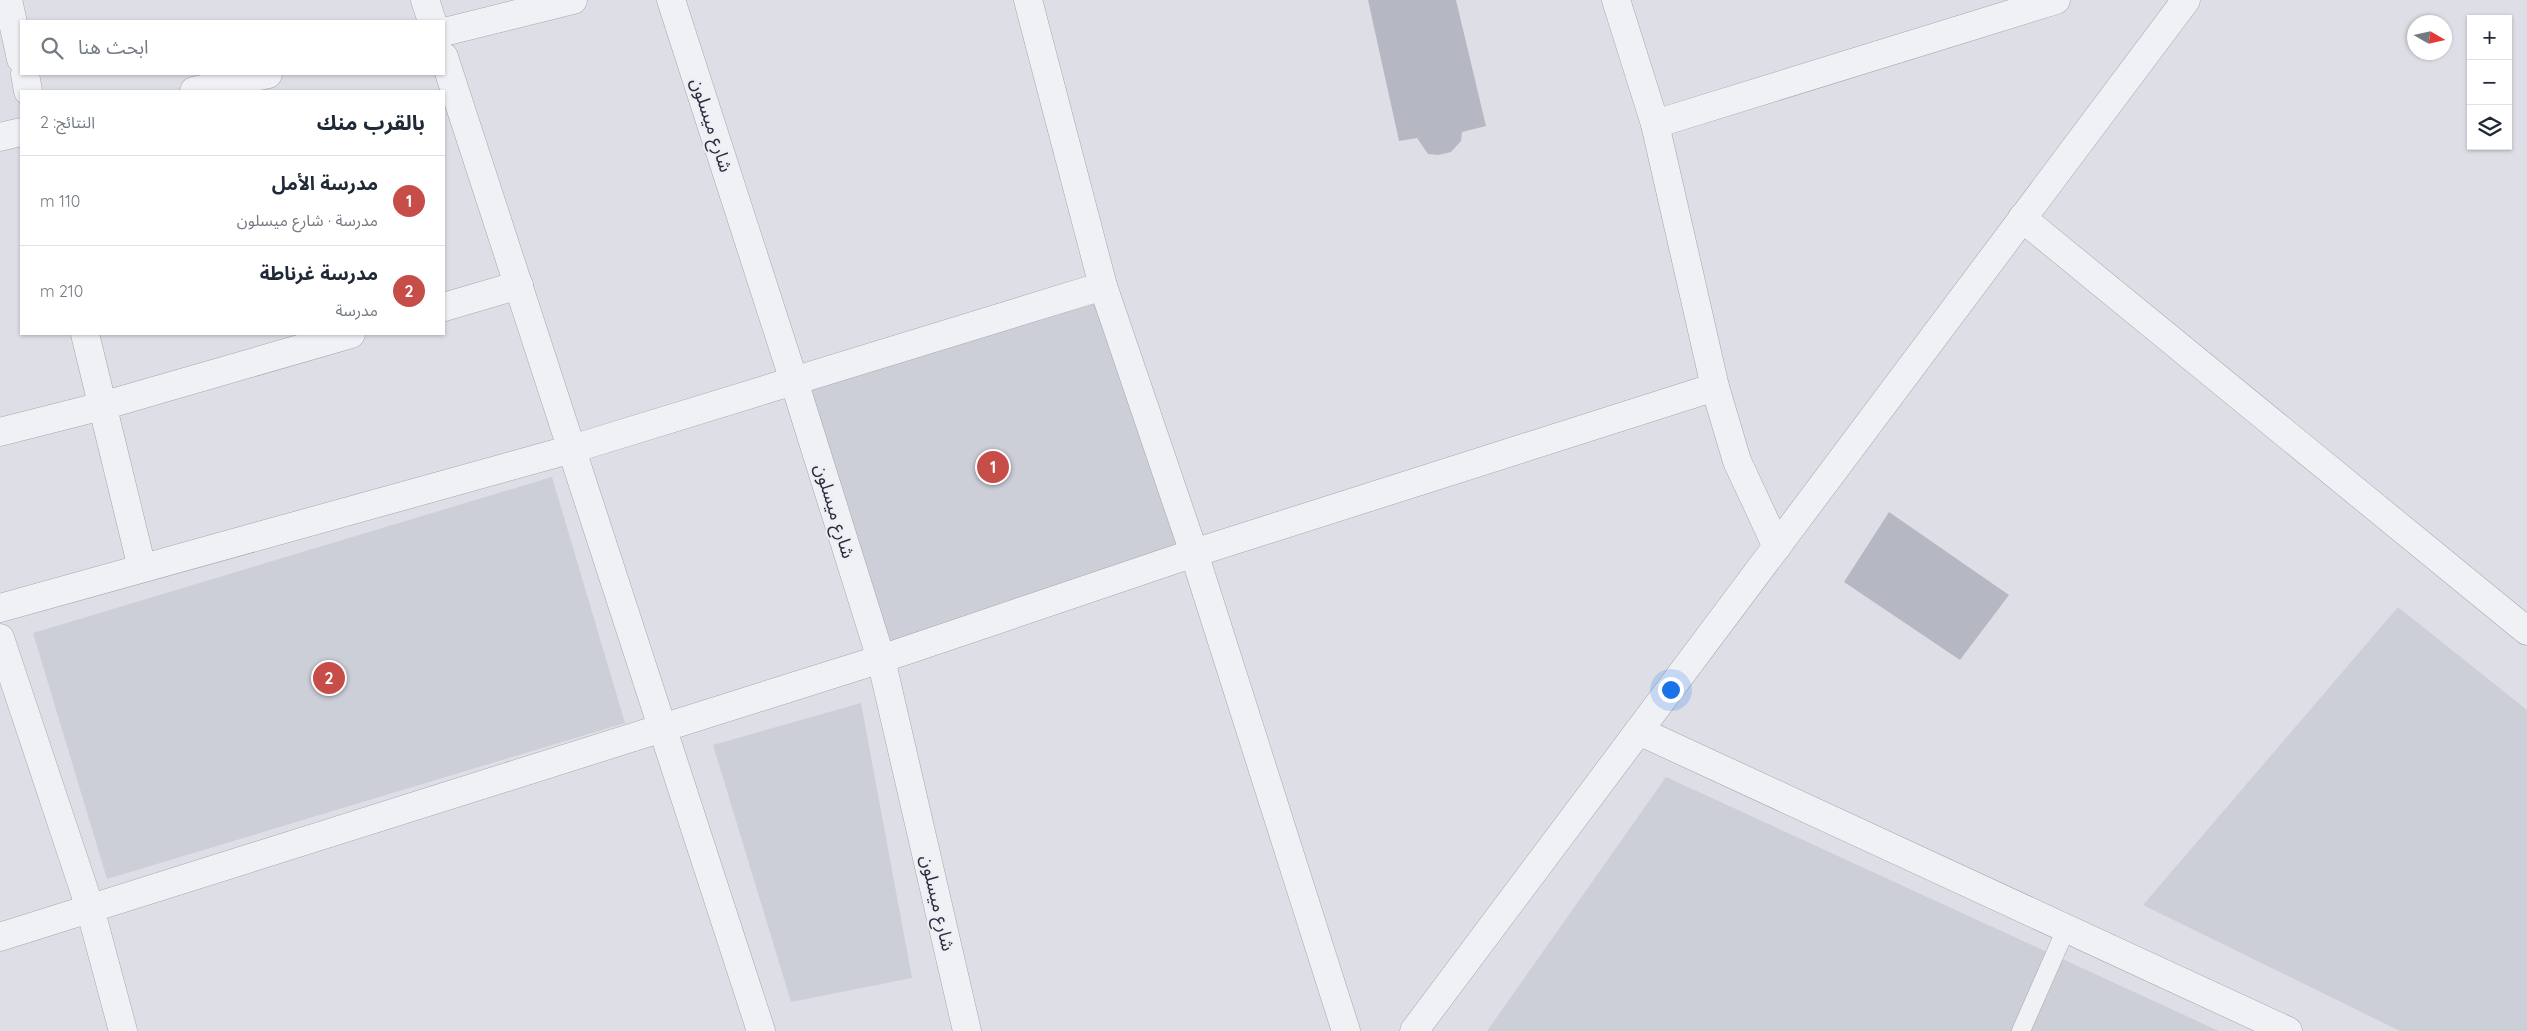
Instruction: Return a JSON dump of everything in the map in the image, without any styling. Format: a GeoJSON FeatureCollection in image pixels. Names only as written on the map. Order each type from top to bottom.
{"type":"FeatureCollection","features":[{"type":"Feature","properties":{"kind":"street"},"geometry":{"type":"LineString","coordinates":[[8,0],[20,54]]}},
{"type":"Feature","properties":{"kind":"street"},"geometry":{"type":"LineString","coordinates":[[425,0],[432,20]]}},
{"type":"Feature","properties":{"kind":"street"},"geometry":{"type":"LineString","coordinates":[[445,32],[573,0]]}},
{"type":"Feature","properties":{"kind":"street","name":"شارع ميسلون"},"geometry":{"type":"LineString","coordinates":[[672,0],[881,659],[968,1031]]}},
{"type":"Feature","properties":{"kind":"street"},"geometry":{"type":"LineString","coordinates":[[1028,0],[1103,286],[1194,553],[1346,1031]]}},
{"type":"Feature","properties":{"kind":"street"},"geometry":{"type":"LineString","coordinates":[[1616,0],[1655,124],[1715,387],[1737,461],[1777,547]]}},
{"type":"Feature","properties":{"kind":"street"},"geometry":{"type":"LineString","coordinates":[[1655,124],[2056,0]]}},
{"type":"Feature","properties":{"kind":"street"},"geometry":{"type":"LineString","coordinates":[[1414,1031],[2186,0]]}},
{"type":"Feature","properties":{"kind":"street"},"geometry":{"type":"LineString","coordinates":[[445,60],[664,728],[761,1031]]}},
{"type":"Feature","properties":{"kind":"street"},"geometry":{"type":"LineString","coordinates":[[24,75],[28,90]]}},
{"type":"Feature","properties":{"kind":"street"},"geometry":{"type":"LineString","coordinates":[[198,90],[264,75]]}},
{"type":"Feature","properties":{"kind":"street"},"geometry":{"type":"LineString","coordinates":[[0,137],[20,132]]}},
{"type":"Feature","properties":{"kind":"street"},"geometry":{"type":"LineString","coordinates":[[2022,218],[2527,631]]}},
{"type":"Feature","properties":{"kind":"street"},"geometry":{"type":"LineString","coordinates":[[445,307],[519,285]]}},
{"type":"Feature","properties":{"kind":"street"},"geometry":{"type":"LineString","coordinates":[[0,608],[572,450],[1103,286]]}},
{"type":"Feature","properties":{"kind":"street"},"geometry":{"type":"LineString","coordinates":[[85,335],[142,568]]}},
{"type":"Feature","properties":{"kind":"street"},"geometry":{"type":"LineString","coordinates":[[0,432],[102,406],[348,335]]}},
{"type":"Feature","properties":{"kind":"street"},"geometry":{"type":"LineString","coordinates":[[0,937],[881,659],[1194,553],[1715,387]]}},
{"type":"Feature","properties":{"kind":"street"},"geometry":{"type":"LineString","coordinates":[[0,638],[90,908],[123,1031]]}},
{"type":"Feature","properties":{"kind":"street"},"geometry":{"type":"LineString","coordinates":[[1639,731],[2288,1031]]}},
{"type":"Feature","properties":{"kind":"lane"},"geometry":{"type":"LineString","coordinates":[[2021,1031],[2066,929]]}},
{"type":"Feature","properties":{"kind":"shaded area"},"geometry":{"type":"Polygon","coordinates":[[[1103,286],[1194,553],[881,659],[794,381],[1103,286]]]}},
{"type":"Feature","properties":{"kind":"shaded area"},"geometry":{"type":"Polygon","coordinates":[[[552,477],[625,723],[107,879],[33,633],[552,477]]]}},
{"type":"Feature","properties":{"kind":"shaded area"},"geometry":{"type":"Polygon","coordinates":[[[2398,607],[2527,710],[2527,1031],[2400,1031],[2143,905],[2398,607]]]}},
{"type":"Feature","properties":{"kind":"shaded area"},"geometry":{"type":"Polygon","coordinates":[[[861,703],[912,978],[791,1002],[713,745],[861,703]]]}},
{"type":"Feature","properties":{"kind":"shaded area"},"geometry":{"type":"Polygon","coordinates":[[[1666,777],[2219,1031],[1487,1031],[1666,777]]]}},
{"type":"Feature","properties":{"kind":"building"},"geometry":{"type":"Polygon","coordinates":[[[1368,0],[1456,0],[1486,126],[1462,132],[1461,141],[1451,152],[1438,155],[1428,154],[1417,138],[1399,141],[1368,0]]]}},
{"type":"Feature","properties":{"kind":"building"},"geometry":{"type":"Polygon","coordinates":[[[1889,512],[2009,595],[1960,660],[1844,582],[1889,512]]]}},
{"type":"Feature","properties":{"kind":"place","name":"مدرسة الأمل"},"geometry":{"type":"Point","coordinates":[993,467]}},
{"type":"Feature","properties":{"kind":"place","name":"مدرسة غرناطة"},"geometry":{"type":"Point","coordinates":[329,678]}}]}
